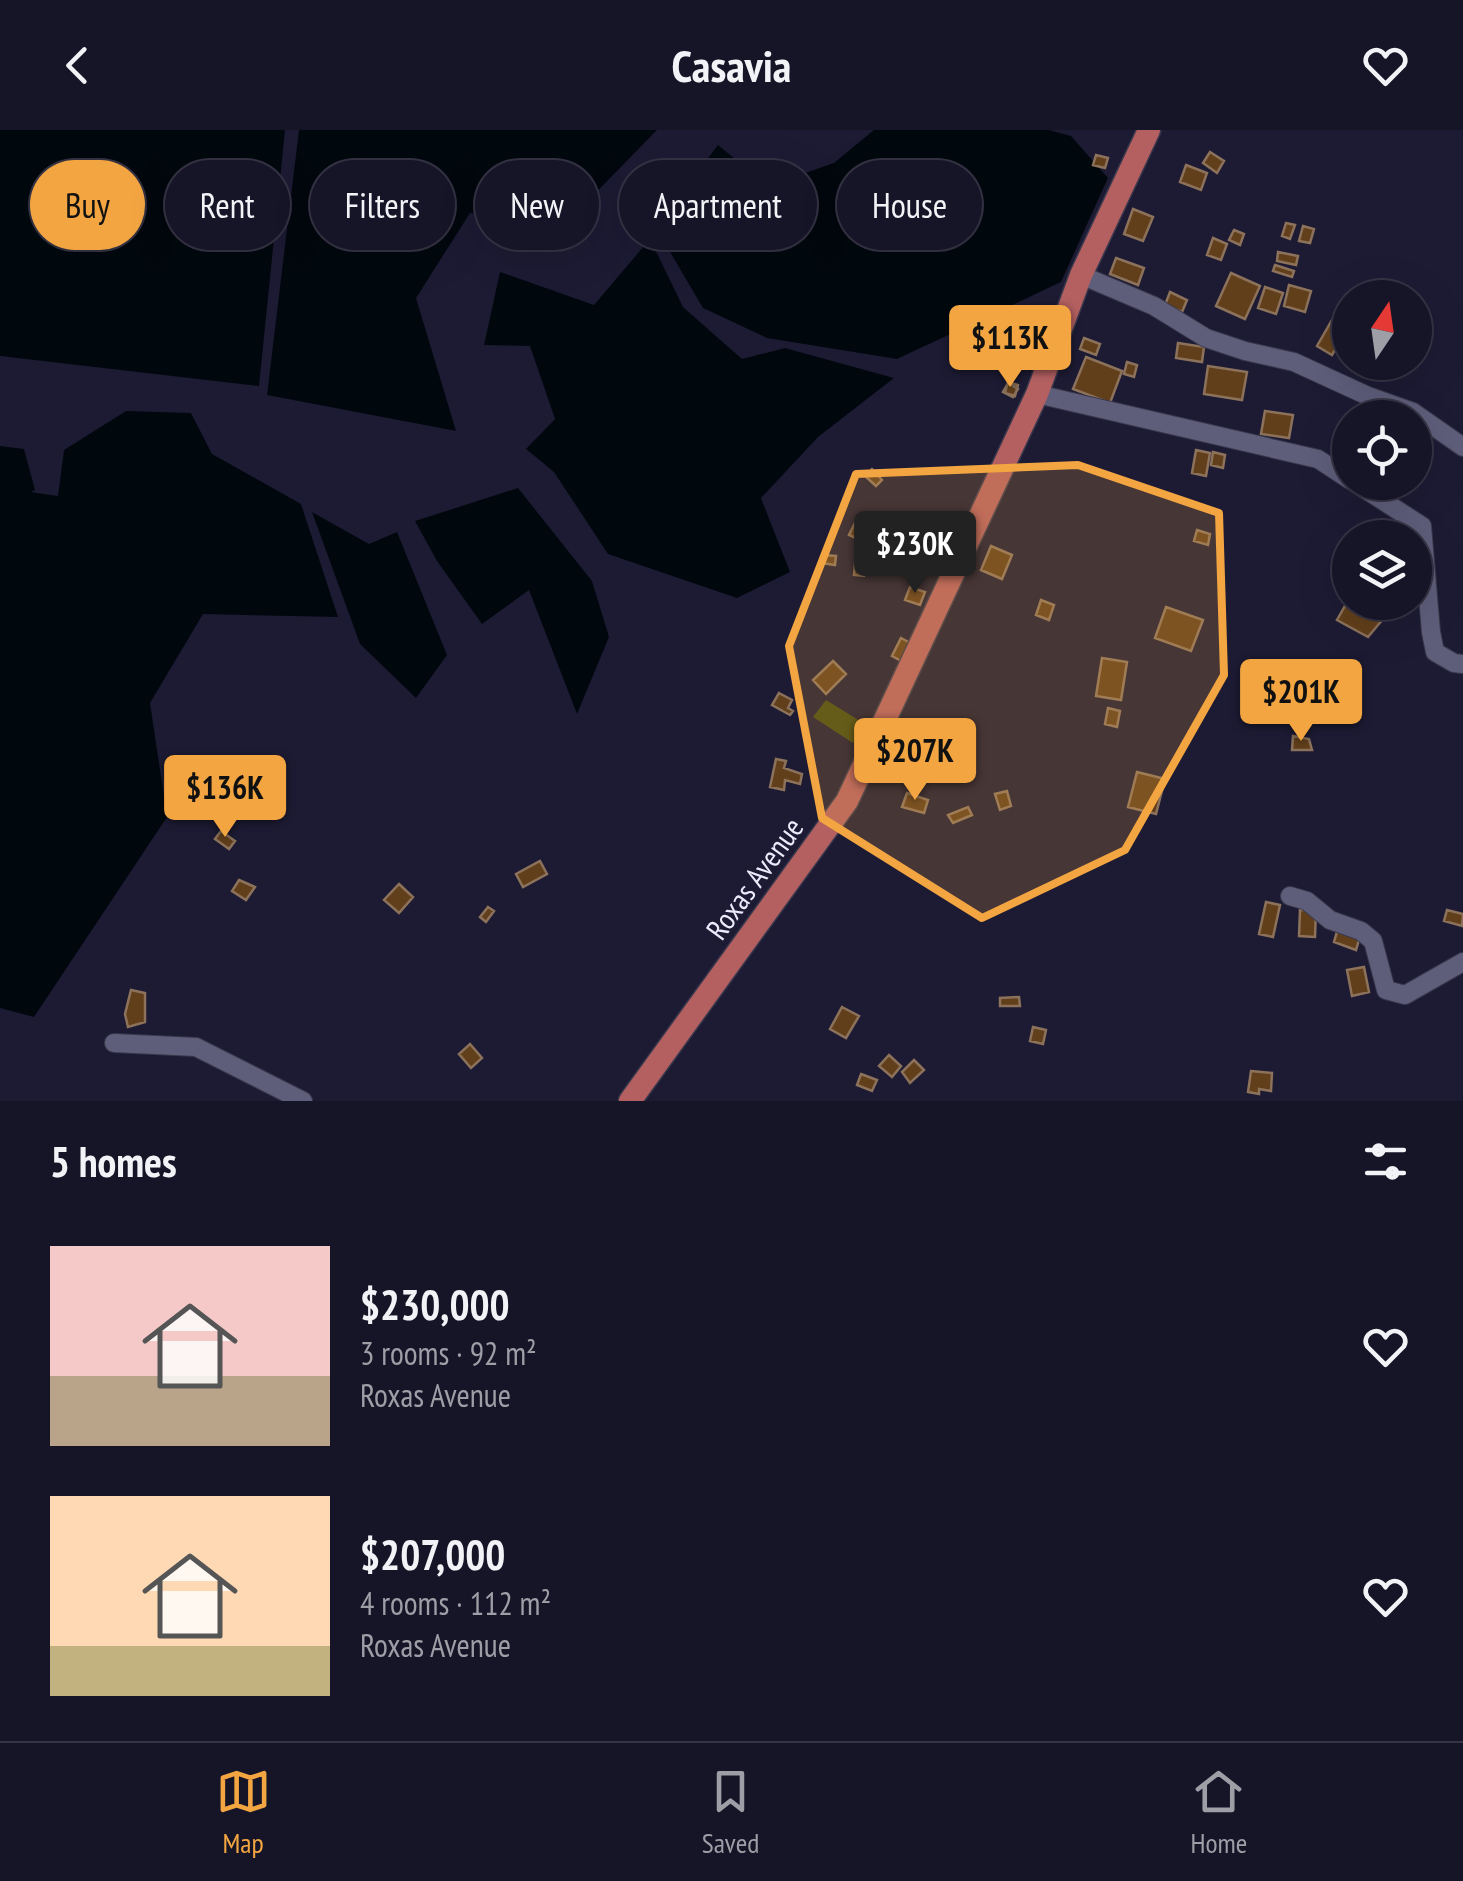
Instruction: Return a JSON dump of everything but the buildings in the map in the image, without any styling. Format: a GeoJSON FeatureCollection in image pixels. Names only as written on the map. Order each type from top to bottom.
{"type":"FeatureCollection","features":[{"type":"Feature","properties":{"kind":"main road","name":"Roxas Avenue"},"geometry":{"type":"LineString","coordinates":[[630,1101],[847,801],[1037,394],[1080,275],[1148,130]]}},
{"type":"Feature","properties":{"kind":"street"},"geometry":{"type":"LineString","coordinates":[[1080,275],[1154,306],[1206,338],[1294,362],[1413,412],[1463,447]]}},
{"type":"Feature","properties":{"kind":"street"},"geometry":{"type":"LineString","coordinates":[[1037,394],[1318,459],[1332,468]]}},
{"type":"Feature","properties":{"kind":"street"},"geometry":{"type":"LineString","coordinates":[[1382,500],[1422,526],[1435,652],[1463,664]]}},
{"type":"Feature","properties":{"kind":"street"},"geometry":{"type":"LineString","coordinates":[[1290,896],[1307,901],[1330,920],[1373,940],[1386,990],[1405,994],[1463,962]]}},
{"type":"Feature","properties":{"kind":"street"},"geometry":{"type":"LineString","coordinates":[[114,1042],[196,1047],[303,1101]]}},
{"type":"Feature","properties":{"kind":"highlighted area"},"geometry":{"type":"Polygon","coordinates":[[[1078,465],[1219,513],[1224,675],[1125,850],[982,918],[822,818],[789,646],[856,474],[1078,465]]]}},
{"type":"Feature","properties":{"kind":"green space"},"geometry":{"type":"Polygon","coordinates":[[[826,700],[865,724],[853,743],[813,717],[826,700]]]}},
{"type":"Feature","properties":{"kind":"shaded area"},"geometry":{"type":"Polygon","coordinates":[[[0,130],[285,130],[282,160],[165,160],[165,250],[273,250],[259,386],[0,356],[0,130]]]}},
{"type":"Feature","properties":{"kind":"shaded area"},"geometry":{"type":"Polygon","coordinates":[[[299,130],[657,130],[628,160],[619,160],[619,169],[599,189],[599,160],[475,160],[475,213],[470,213],[455,237],[455,160],[310,160],[310,250],[446,250],[416,298],[456,431],[267,395],[285,250],[290,250],[290,205],[299,130]]]}},
{"type":"Feature","properties":{"kind":"shaded area"},"geometry":{"type":"Polygon","coordinates":[[[874,130],[1049,130],[1071,136],[1108,178],[1061,282],[897,359],[767,338],[703,308],[669,250],[817,250],[817,169],[837,161],[837,250],[982,250],[982,160],[838,160],[874,130]]]}},
{"type":"Feature","properties":{"kind":"shaded area"},"geometry":{"type":"Polygon","coordinates":[[[718,145],[736,160],[707,160],[718,145]]]}},
{"type":"Feature","properties":{"kind":"shaded area"},"geometry":{"type":"Polygon","coordinates":[[[641,250],[655,250],[683,307],[742,359],[785,348],[894,378],[818,437],[761,498],[790,572],[737,598],[608,554],[554,472],[526,449],[555,419],[530,346],[484,345],[500,272],[594,305],[641,250]]]}},
{"type":"Feature","properties":{"kind":"shaded area"},"geometry":{"type":"Polygon","coordinates":[[[126,411],[191,413],[212,454],[301,504],[338,617],[203,614],[150,703],[167,817],[34,1017],[0,1008],[0,446],[24,449],[35,490],[31,492],[58,496],[64,450],[126,411]]]}},
{"type":"Feature","properties":{"kind":"shaded area"},"geometry":{"type":"Polygon","coordinates":[[[518,488],[592,581],[609,637],[577,714],[529,590],[482,624],[437,561],[415,521],[518,488]]]}},
{"type":"Feature","properties":{"kind":"shaded area"},"geometry":{"type":"Polygon","coordinates":[[[312,512],[369,544],[397,532],[447,655],[416,698],[360,644],[312,512]]]}}]}
